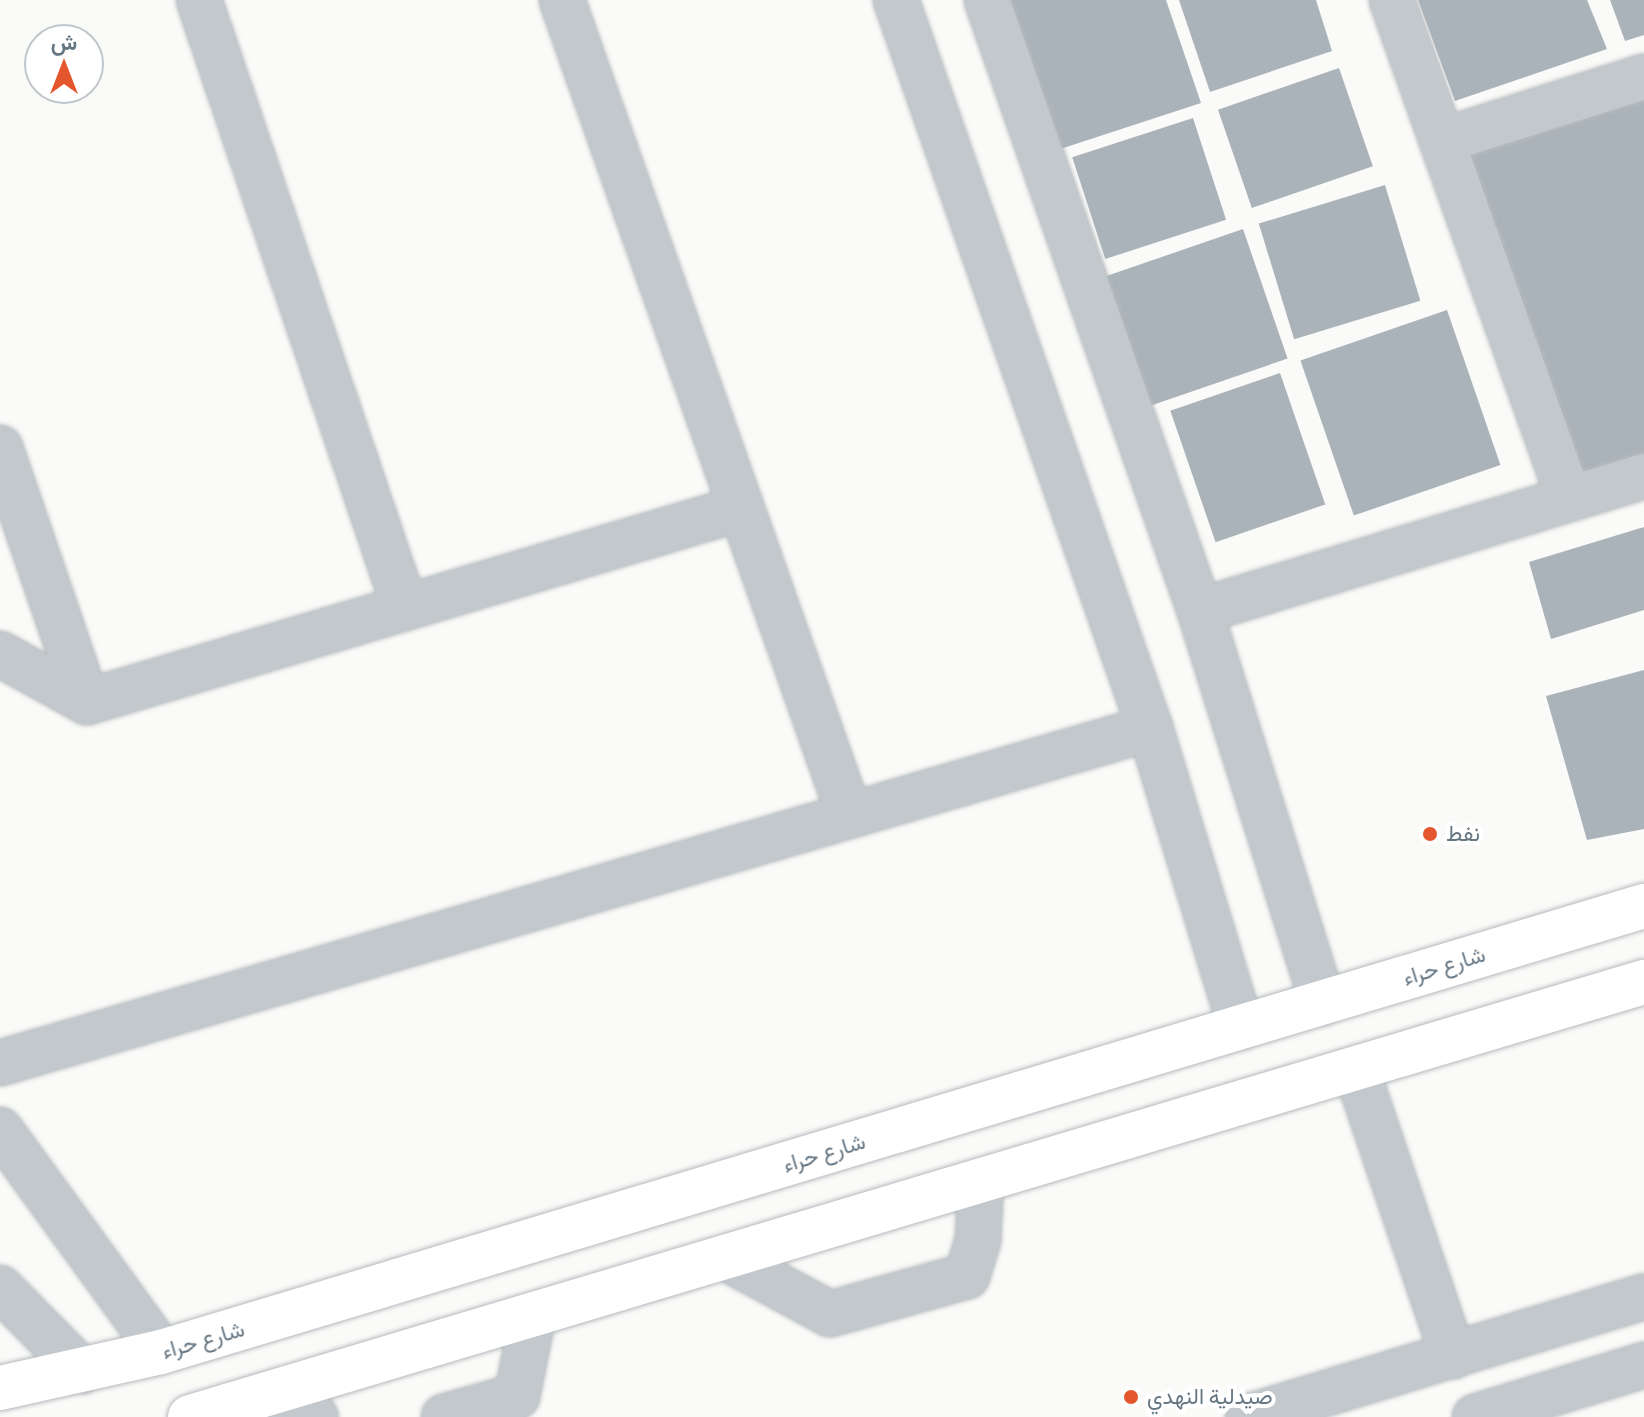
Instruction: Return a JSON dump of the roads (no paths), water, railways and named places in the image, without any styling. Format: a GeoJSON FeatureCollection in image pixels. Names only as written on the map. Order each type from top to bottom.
{"type":"FeatureCollection","features":[{"type":"Feature","properties":{"kind":"main road","name":"شارع حراء"},"geometry":{"type":"LineString","coordinates":[[0,1388],[161,1352],[1644,906]]}},
{"type":"Feature","properties":{"kind":"main road"},"geometry":{"type":"LineString","coordinates":[[217,1414],[274,1393],[1644,982]]}},
{"type":"Feature","properties":{"kind":"street"},"geometry":{"type":"LineString","coordinates":[[199,0],[405,608]]}},
{"type":"Feature","properties":{"kind":"street"},"geometry":{"type":"LineString","coordinates":[[562,0],[849,813]]}},
{"type":"Feature","properties":{"kind":"street"},"geometry":{"type":"LineString","coordinates":[[896,0],[1150,728],[1241,1027]]}},
{"type":"Feature","properties":{"kind":"street"},"geometry":{"type":"LineString","coordinates":[[987,0],[1200,611],[1323,1003]]}},
{"type":"Feature","properties":{"kind":"street"},"geometry":{"type":"LineString","coordinates":[[1392,0],[1569,498]]}},
{"type":"Feature","properties":{"kind":"street"},"geometry":{"type":"LineString","coordinates":[[1442,141],[1644,77]]}},
{"type":"Feature","properties":{"kind":"street"},"geometry":{"type":"LineString","coordinates":[[0,448],[87,702]]}},
{"type":"Feature","properties":{"kind":"street"},"geometry":{"type":"LineString","coordinates":[[1200,611],[1644,476]]}},
{"type":"Feature","properties":{"kind":"street"},"geometry":{"type":"LineString","coordinates":[[0,654],[87,702],[741,508]]}},
{"type":"Feature","properties":{"kind":"street"},"geometry":{"type":"LineString","coordinates":[[0,1063],[849,813],[1150,728]]}},
{"type":"Feature","properties":{"kind":"street"},"geometry":{"type":"LineString","coordinates":[[1356,1069],[1453,1356]]}},
{"type":"Feature","properties":{"kind":"street"},"geometry":{"type":"LineString","coordinates":[[0,1130],[161,1352]]}},
{"type":"Feature","properties":{"kind":"street"},"geometry":{"type":"LineString","coordinates":[[726,1258],[830,1314],[967,1276],[978,1239],[981,1182]]}},
{"type":"Feature","properties":{"kind":"street"},"geometry":{"type":"LineString","coordinates":[[0,1288],[82,1371]]}},
{"type":"Feature","properties":{"kind":"street"},"geometry":{"type":"LineString","coordinates":[[1248,1417],[1644,1297]]}},
{"type":"Feature","properties":{"kind":"street"},"geometry":{"type":"LineString","coordinates":[[444,1417],[518,1406],[533,1316]]}},
{"type":"Feature","properties":{"kind":"street"},"geometry":{"type":"LineString","coordinates":[[1475,1417],[1644,1365]]}},
{"type":"Feature","properties":{"kind":"street"},"geometry":{"type":"LineString","coordinates":[[274,1393],[315,1417]]}},
{"type":"Feature","properties":{"kind":"place","name":"نفط"},"geometry":{"type":"Point","coordinates":[1430,834]}},
{"type":"Feature","properties":{"kind":"place","name":"صيدلية النهدي"},"geometry":{"type":"Point","coordinates":[1131,1397]}}]}
